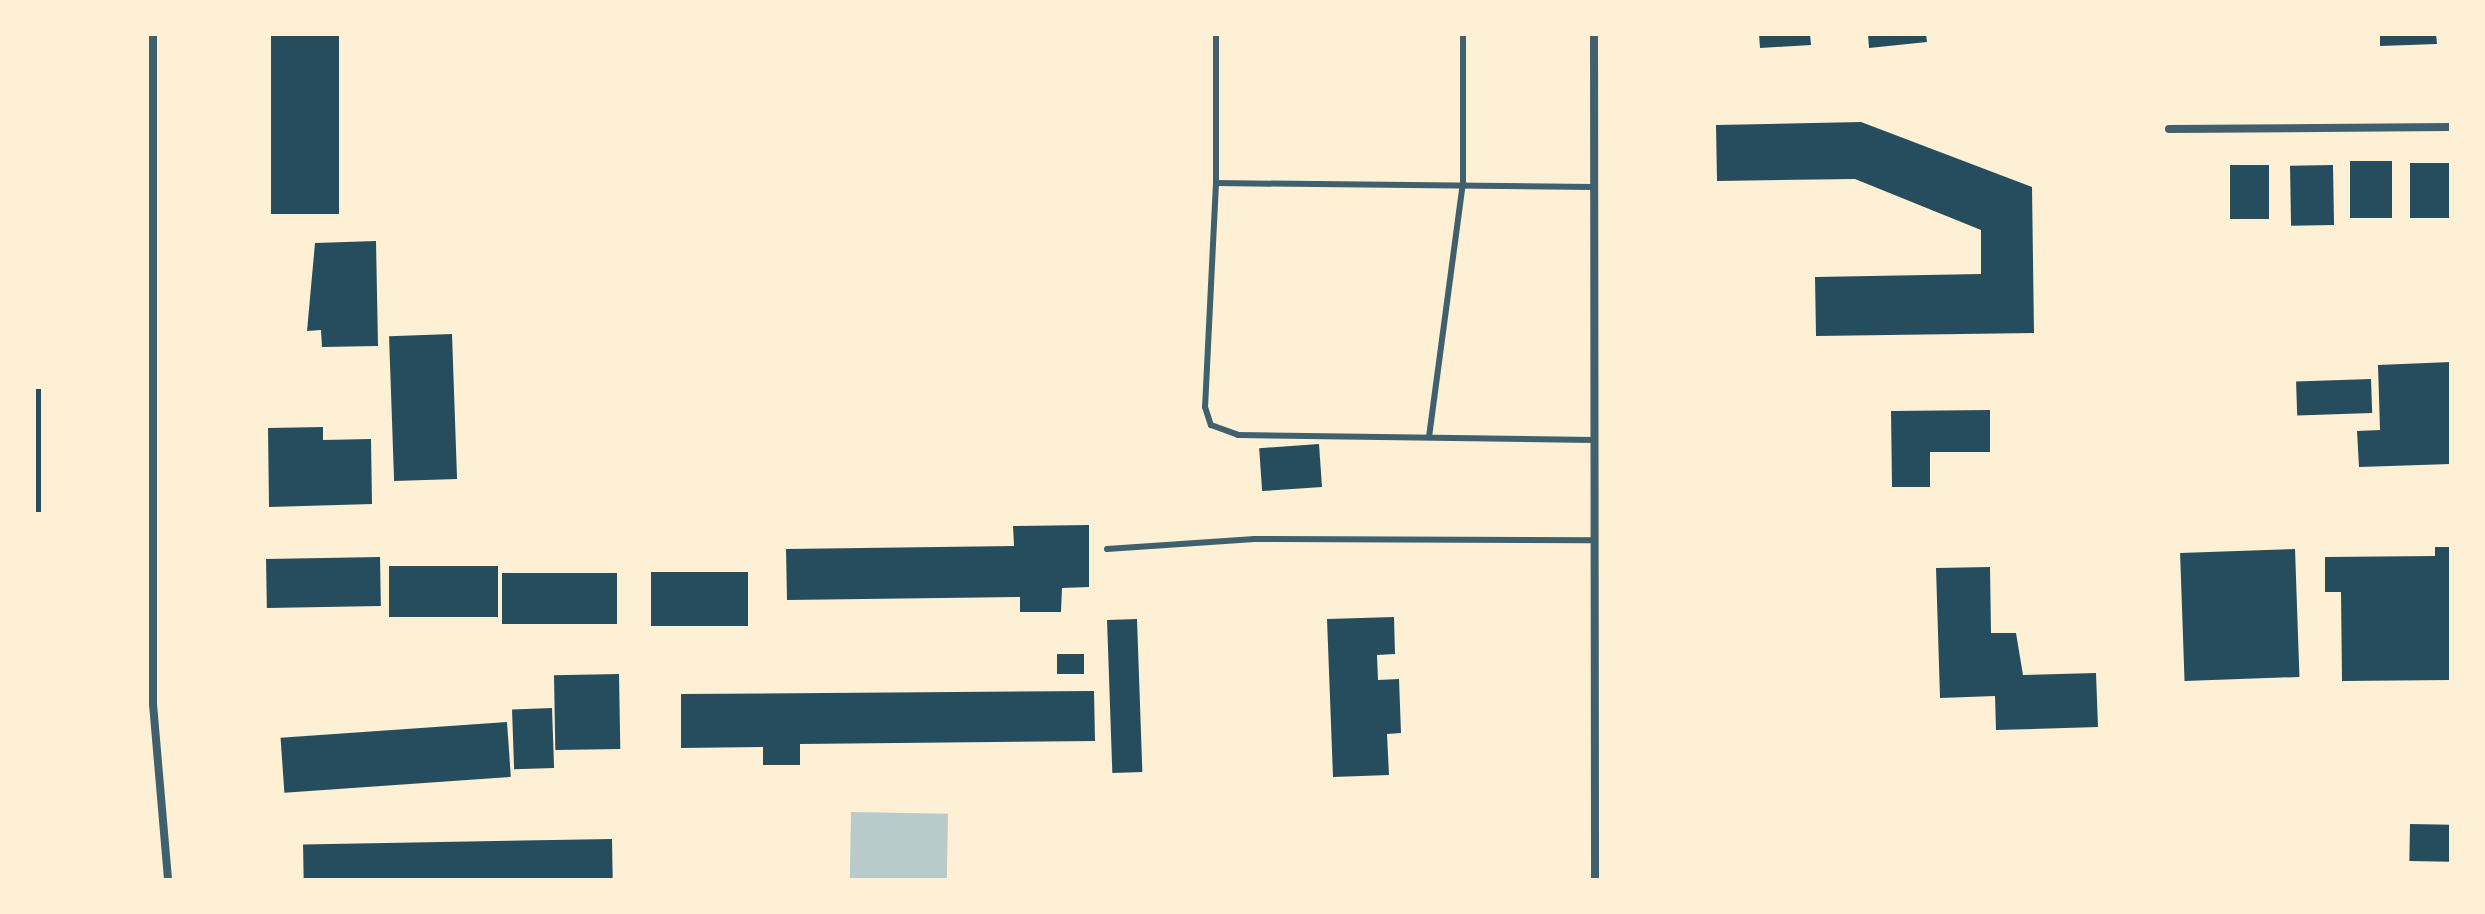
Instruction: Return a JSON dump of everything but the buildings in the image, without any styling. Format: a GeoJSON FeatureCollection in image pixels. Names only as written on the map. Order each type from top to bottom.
{"type":"FeatureCollection","features":[{"type":"Feature","properties":{"kind":"street"},"geometry":{"type":"LineString","coordinates":[[153,34],[153,704],[168,880]]}},
{"type":"Feature","properties":{"kind":"street"},"geometry":{"type":"LineString","coordinates":[[1594,34],[1595,880]]}},
{"type":"Feature","properties":{"kind":"street"},"geometry":{"type":"LineString","coordinates":[[2169,129],[2451,127]]}},
{"type":"Feature","properties":{"kind":"lane"},"geometry":{"type":"LineString","coordinates":[[1216,34],[1216,183],[1205,407],[1211,425],[1238,435],[1593,440]]}},
{"type":"Feature","properties":{"kind":"lane"},"geometry":{"type":"LineString","coordinates":[[1429,437],[1463,182],[1463,34]]}},
{"type":"Feature","properties":{"kind":"lane"},"geometry":{"type":"LineString","coordinates":[[1216,183],[1463,182],[1593,187]]}},
{"type":"Feature","properties":{"kind":"lane"},"geometry":{"type":"LineString","coordinates":[[1107,549],[1255,539],[1594,540]]}},
{"type":"Feature","properties":{"kind":"shaded area"},"geometry":{"type":"Polygon","coordinates":[[[851,812],[948,814],[947,880],[850,880],[851,812]]]}}]}
